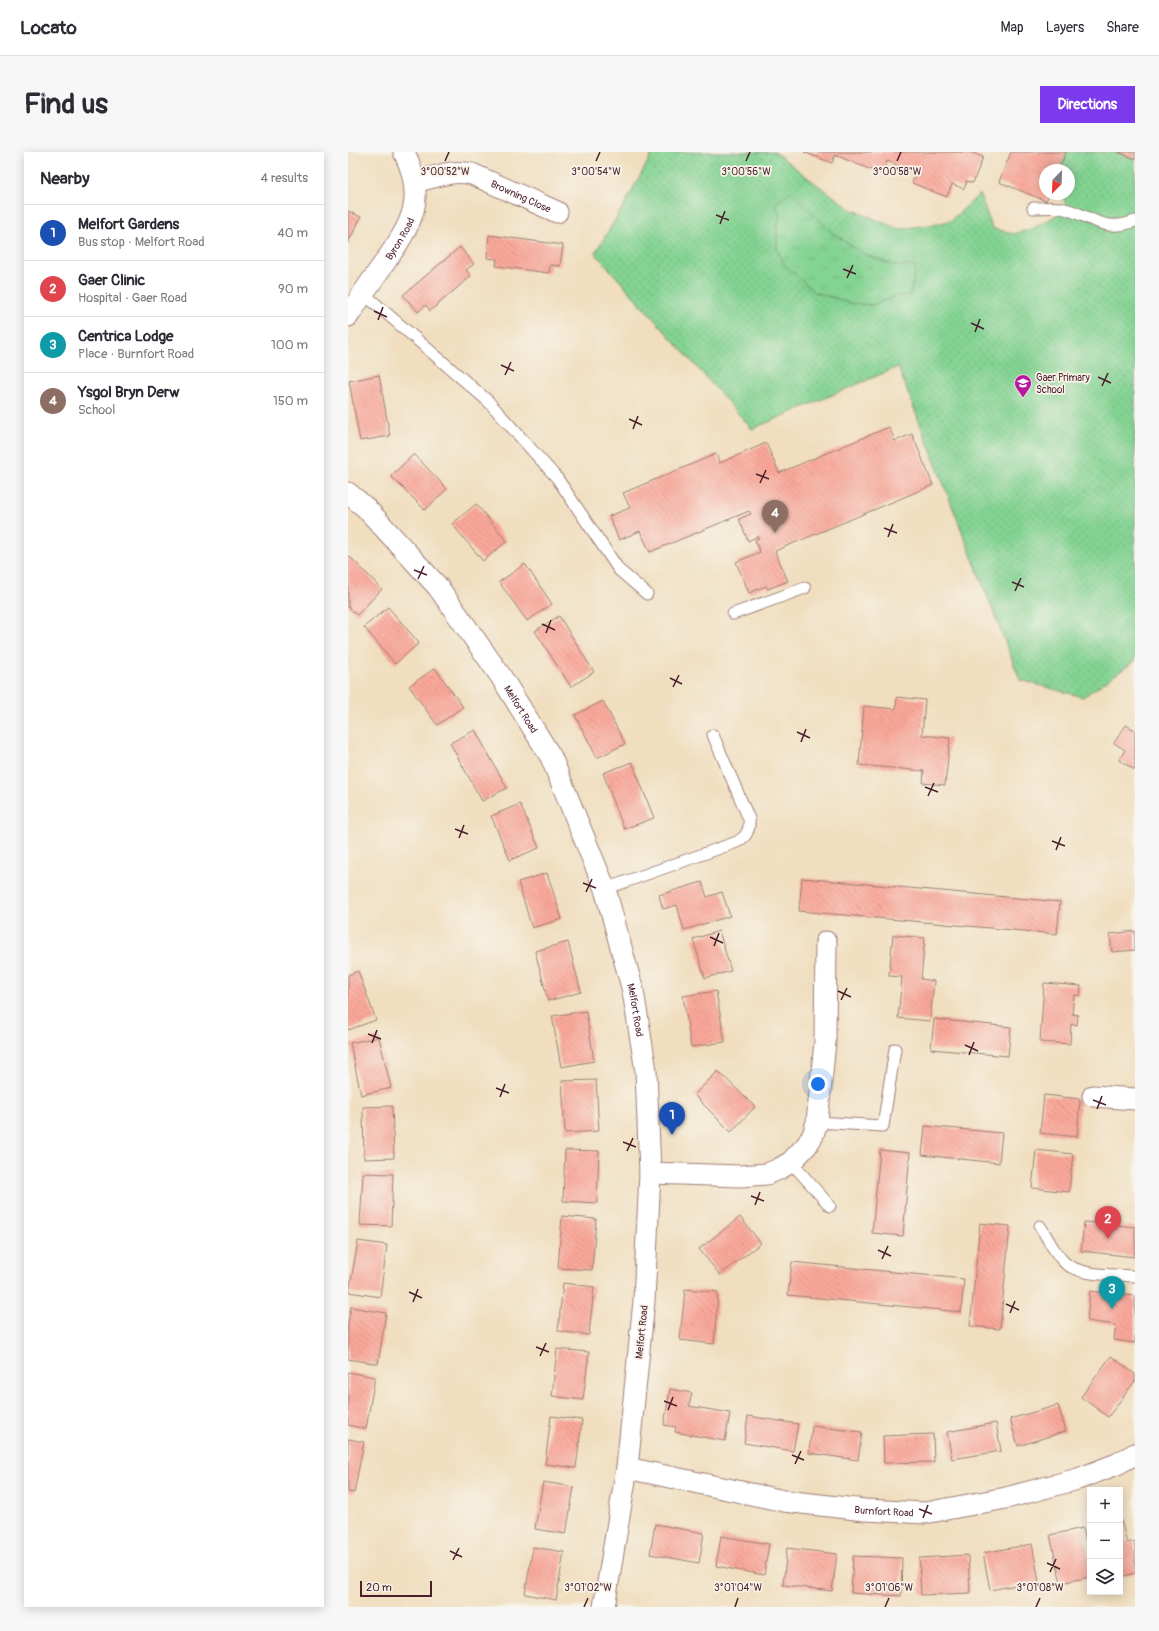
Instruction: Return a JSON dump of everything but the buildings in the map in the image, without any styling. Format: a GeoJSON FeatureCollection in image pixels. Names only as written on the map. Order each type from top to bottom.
{"type":"FeatureCollection","features":[{"type":"Feature","properties":{"kind":"street","name":"Byron Road"},"geometry":{"type":"LineString","coordinates":[[348,316],[405,233],[412,218],[415,201],[415,182],[409,162],[404,152]]}},
{"type":"Feature","properties":{"kind":"street","name":"Browning Close"},"geometry":{"type":"LineString","coordinates":[[415,182],[452,172],[463,172],[472,174],[557,212]]}},
{"type":"Feature","properties":{"kind":"street","name":"Melfort Road"},"geometry":{"type":"LineString","coordinates":[[348,493],[366,508],[438,587],[500,675],[551,757],[605,889],[633,991],[646,1071],[650,1173],[644,1301],[627,1468],[604,1607]]}},
{"type":"Feature","properties":{"kind":"street"},"geometry":{"type":"LineString","coordinates":[[650,1173],[754,1176],[779,1169],[791,1162],[807,1145],[813,1135],[817,1122],[825,1042],[826,942]]}},
{"type":"Feature","properties":{"kind":"street"},"geometry":{"type":"LineString","coordinates":[[1093,1096],[1135,1099]]}},
{"type":"Feature","properties":{"kind":"street","name":"Burnfort Road"},"geometry":{"type":"LineString","coordinates":[[627,1468],[784,1501],[865,1510],[925,1513],[1006,1498],[1078,1479],[1117,1464],[1135,1454]]}},
{"type":"Feature","properties":{"kind":"lane"},"geometry":{"type":"LineString","coordinates":[[1033,208],[1062,209],[1098,224],[1120,225],[1135,221]]}},
{"type":"Feature","properties":{"kind":"lane"},"geometry":{"type":"LineString","coordinates":[[363,293],[488,401],[557,478],[619,570],[647,594]]}},
{"type":"Feature","properties":{"kind":"lane"},"geometry":{"type":"LineString","coordinates":[[733,614],[805,588]]}},
{"type":"Feature","properties":{"kind":"lane"},"geometry":{"type":"LineString","coordinates":[[605,889],[737,842],[747,834],[749,819],[713,735]]}},
{"type":"Feature","properties":{"kind":"lane"},"geometry":{"type":"LineString","coordinates":[[817,1122],[883,1126],[895,1049]]}},
{"type":"Feature","properties":{"kind":"lane"},"geometry":{"type":"LineString","coordinates":[[791,1162],[830,1206]]}},
{"type":"Feature","properties":{"kind":"lane"},"geometry":{"type":"LineString","coordinates":[[1040,1226],[1062,1260],[1070,1267],[1080,1271],[1135,1276]]}},
{"type":"Feature","properties":{"kind":"green space","name":"Gaer Primary School"},"geometry":{"type":"Polygon","coordinates":[[[653,152],[775,152],[851,209],[899,229],[950,221],[980,194],[992,228],[1013,234],[1032,229],[1057,215],[1066,204],[1064,200],[1075,200],[1075,164],[1061,164],[1066,152],[1118,152],[1135,159],[1135,661],[1083,697],[1020,680],[898,367],[752,429],[595,253],[622,209],[653,152]]]}},
{"type":"Feature","properties":{"kind":"green space"},"geometry":{"type":"Polygon","coordinates":[[[790,191],[831,232],[863,254],[893,265],[916,267],[910,295],[897,296],[872,305],[850,303],[814,292],[784,264],[777,249],[777,227],[780,214],[775,204],[790,191]]]}},
{"type":"Feature","properties":{"kind":"place","name":"Gaer Primary School"},"geometry":{"type":"Point","coordinates":[1023,398]}},
{"type":"Feature","properties":{"kind":"place","name":"Ysgol Bryn Derw"},"geometry":{"type":"Point","coordinates":[775,533]}},
{"type":"Feature","properties":{"kind":"place","name":"Melfort Gardens"},"geometry":{"type":"Point","coordinates":[672,1135]}},
{"type":"Feature","properties":{"kind":"place","name":"Gaer Clinic"},"geometry":{"type":"Point","coordinates":[1108,1239]}},
{"type":"Feature","properties":{"kind":"place","name":"Centrica Lodge"},"geometry":{"type":"Point","coordinates":[1112,1309]}}]}
